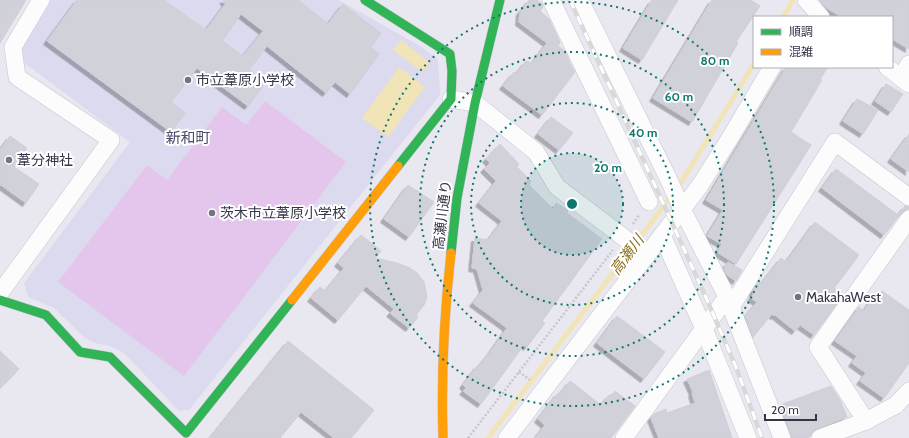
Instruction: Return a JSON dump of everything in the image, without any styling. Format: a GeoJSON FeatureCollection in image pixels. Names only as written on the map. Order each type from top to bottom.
{"type":"FeatureCollection","features":[{"type":"Feature","properties":{"kind":"street"},"geometry":{"type":"LineString","coordinates":[[0,293],[111,140],[17,76],[13,47],[41,0]]}},
{"type":"Feature","properties":{"kind":"street"},"geometry":{"type":"LineString","coordinates":[[0,300],[46,315],[80,352],[110,357],[190,435],[451,99],[452,70],[450,54],[365,0]]}},
{"type":"Feature","properties":{"kind":"street","name":"高瀬川通り"},"geometry":{"type":"LineString","coordinates":[[443,438],[442,401],[446,298],[457,198],[475,103],[500,0]]}},
{"type":"Feature","properties":{"kind":"street"},"geometry":{"type":"LineString","coordinates":[[551,0],[649,202]]}},
{"type":"Feature","properties":{"kind":"street"},"geometry":{"type":"LineString","coordinates":[[580,0],[729,302],[782,438]]}},
{"type":"Feature","properties":{"kind":"street"},"geometry":{"type":"LineString","coordinates":[[807,4],[820,16]]}},
{"type":"Feature","properties":{"kind":"street"},"geometry":{"type":"LineString","coordinates":[[507,438],[645,253],[662,236],[681,206],[699,187],[771,68]]}},
{"type":"Feature","properties":{"kind":"street"},"geometry":{"type":"LineString","coordinates":[[889,68],[906,75]]}},
{"type":"Feature","properties":{"kind":"street"},"geometry":{"type":"LineString","coordinates":[[451,99],[475,103],[536,152],[557,187],[645,253]]}},
{"type":"Feature","properties":{"kind":"street"},"geometry":{"type":"LineString","coordinates":[[630,435],[704,329],[729,302],[835,142],[909,197]]}},
{"type":"Feature","properties":{"kind":"street"},"geometry":{"type":"LineString","coordinates":[[866,421],[818,347],[909,219]]}},
{"type":"Feature","properties":{"kind":"street"},"geometry":{"type":"LineString","coordinates":[[662,236],[704,329],[748,438]]}},
{"type":"Feature","properties":{"kind":"street"},"geometry":{"type":"LineString","coordinates":[[820,438],[866,421],[896,405],[909,391]]}},
{"type":"Feature","properties":{"kind":"path"},"geometry":{"type":"LineString","coordinates":[[468,438],[624,237]]}},
{"type":"Feature","properties":{"kind":"shaded area","name":"茨木市立葦原小学校"},"geometry":{"type":"Polygon","coordinates":[[[51,0],[339,0],[420,46],[438,59],[440,95],[189,410],[179,411],[125,354],[107,345],[98,344],[86,339],[54,308],[28,297],[24,283],[130,142],[23,62],[21,50],[51,0]]]}},
{"type":"Feature","properties":{"kind":"shaded area"},"geometry":{"type":"Polygon","coordinates":[[[401,40],[430,63],[422,72],[393,50],[401,40]]]}},
{"type":"Feature","properties":{"kind":"shaded area"},"geometry":{"type":"Polygon","coordinates":[[[399,67],[425,87],[388,137],[362,118],[399,67]]]}},
{"type":"Feature","properties":{"kind":"shaded area"},"geometry":{"type":"Polygon","coordinates":[[[265,101],[346,162],[184,376],[58,282],[147,165],[167,180],[222,107],[246,125],[265,101]]]}},
{"type":"Feature","properties":{"kind":"building"},"geometry":{"type":"Polygon","coordinates":[[[0,0],[26,0],[0,43],[0,0]]]}},
{"type":"Feature","properties":{"kind":"building"},"geometry":{"type":"Polygon","coordinates":[[[77,0],[164,0],[206,30],[226,3],[223,0],[298,0],[328,24],[343,4],[381,33],[371,47],[379,54],[350,94],[335,82],[326,93],[267,46],[249,70],[266,82],[248,106],[197,68],[171,102],[185,113],[171,132],[47,41],[77,0]],[[241,14],[222,41],[243,56],[263,31],[241,14]]]}},
{"type":"Feature","properties":{"kind":"building"},"geometry":{"type":"Polygon","coordinates":[[[529,0],[537,0],[542,4],[543,7],[540,11],[549,19],[560,42],[558,46],[565,51],[575,72],[542,115],[503,86],[514,72],[516,74],[526,61],[532,63],[547,43],[519,22],[520,12],[529,0]]]}},
{"type":"Feature","properties":{"kind":"building"},"geometry":{"type":"Polygon","coordinates":[[[652,0],[678,0],[642,60],[623,48],[652,0]]]}},
{"type":"Feature","properties":{"kind":"building"},"geometry":{"type":"Polygon","coordinates":[[[712,0],[751,0],[760,6],[736,42],[738,43],[692,122],[653,98],[712,0]]]}},
{"type":"Feature","properties":{"kind":"building"},"geometry":{"type":"Polygon","coordinates":[[[819,0],[909,0],[909,49],[893,40],[893,16],[840,16],[825,7],[819,0]]]}},
{"type":"Feature","properties":{"kind":"building"},"geometry":{"type":"Polygon","coordinates":[[[785,68],[827,68],[820,79],[822,80],[791,132],[811,145],[736,264],[717,252],[722,244],[707,236],[723,210],[706,200],[785,68]]]}},
{"type":"Feature","properties":{"kind":"building"},"geometry":{"type":"Polygon","coordinates":[[[886,84],[903,94],[891,112],[875,101],[886,84]]]}},
{"type":"Feature","properties":{"kind":"building"},"geometry":{"type":"Polygon","coordinates":[[[857,99],[878,110],[863,134],[843,121],[857,99]]]}},
{"type":"Feature","properties":{"kind":"building"},"geometry":{"type":"Polygon","coordinates":[[[551,117],[573,133],[559,150],[538,134],[551,117]]]}},
{"type":"Feature","properties":{"kind":"building"},"geometry":{"type":"Polygon","coordinates":[[[909,134],[909,172],[891,159],[909,134]]]}},
{"type":"Feature","properties":{"kind":"building"},"geometry":{"type":"Polygon","coordinates":[[[10,136],[27,148],[14,167],[39,184],[26,203],[1,185],[0,186],[0,150],[10,136]]]}},
{"type":"Feature","properties":{"kind":"building"},"geometry":{"type":"Polygon","coordinates":[[[500,144],[519,164],[517,167],[531,181],[529,185],[553,209],[556,203],[568,210],[567,213],[602,239],[542,321],[545,323],[527,347],[524,345],[481,404],[463,391],[466,388],[463,385],[491,351],[507,328],[473,303],[483,290],[477,269],[472,268],[475,238],[488,240],[502,221],[479,203],[496,181],[484,169],[490,163],[486,159],[500,144]]]}},
{"type":"Feature","properties":{"kind":"building"},"geometry":{"type":"Polygon","coordinates":[[[836,169],[898,215],[905,206],[909,207],[909,209],[901,213],[884,235],[822,188],[836,169]]]}},
{"type":"Feature","properties":{"kind":"building"},"geometry":{"type":"Polygon","coordinates":[[[408,185],[434,202],[409,237],[384,219],[408,185]]]}},
{"type":"Feature","properties":{"kind":"building"},"geometry":{"type":"Polygon","coordinates":[[[815,222],[859,255],[834,288],[843,295],[814,335],[800,325],[795,331],[772,314],[753,337],[745,316],[757,302],[751,298],[754,293],[752,292],[759,281],[762,283],[781,258],[786,262],[815,222]]]}},
{"type":"Feature","properties":{"kind":"building"},"geometry":{"type":"Polygon","coordinates":[[[361,235],[381,251],[375,258],[397,263],[410,268],[417,273],[424,282],[427,297],[424,305],[416,315],[418,317],[409,328],[390,313],[394,309],[366,286],[338,320],[311,298],[320,287],[325,291],[344,268],[338,263],[361,235]]]}},
{"type":"Feature","properties":{"kind":"building"},"geometry":{"type":"Polygon","coordinates":[[[728,262],[742,270],[736,281],[727,275],[724,269],[728,262]]]}},
{"type":"Feature","properties":{"kind":"building"},"geometry":{"type":"Polygon","coordinates":[[[877,291],[880,294],[882,291],[909,310],[909,363],[884,398],[860,381],[866,373],[852,363],[857,356],[835,341],[859,307],[864,311],[877,291]]]}},
{"type":"Feature","properties":{"kind":"building"},"geometry":{"type":"Polygon","coordinates":[[[617,316],[665,352],[644,379],[597,343],[617,316]]]}},
{"type":"Feature","properties":{"kind":"building"},"geometry":{"type":"Polygon","coordinates":[[[288,341],[374,410],[351,438],[334,438],[301,412],[280,438],[210,438],[288,341]]]}},
{"type":"Feature","properties":{"kind":"building"},"geometry":{"type":"Polygon","coordinates":[[[0,351],[19,369],[0,388],[0,351]]]}},
{"type":"Feature","properties":{"kind":"building"},"geometry":{"type":"Polygon","coordinates":[[[709,370],[732,438],[659,438],[651,418],[654,414],[666,409],[667,413],[695,403],[693,392],[687,379],[709,370]]]}},
{"type":"Feature","properties":{"kind":"building"},"geometry":{"type":"Polygon","coordinates":[[[570,381],[601,405],[609,395],[611,396],[615,391],[635,406],[611,438],[535,438],[545,425],[538,419],[558,393],[560,394],[570,381]]]}},
{"type":"Feature","properties":{"kind":"building"},"geometry":{"type":"Polygon","coordinates":[[[831,386],[840,400],[847,417],[816,429],[812,432],[810,437],[792,438],[780,405],[831,386]]]}},
{"type":"Feature","properties":{"kind":"waterway","name":"高瀬川"},"geometry":{"type":"LineString","coordinates":[[784,16],[793,0]]}},
{"type":"Feature","properties":{"kind":"waterway","name":"高瀬川"},"geometry":{"type":"LineString","coordinates":[[677,189],[753,66]]}},
{"type":"Feature","properties":{"kind":"waterway","name":"高瀬川"},"geometry":{"type":"LineString","coordinates":[[488,438],[672,195]]}},
{"type":"Feature","properties":{"kind":"railway"},"geometry":{"type":"LineString","coordinates":[[570,0],[704,293],[736,367],[762,438]]}},
{"type":"Feature","properties":{"kind":"traffic: fast"},"geometry":{"type":"LineString","coordinates":[[365,0],[450,54],[452,71],[451,99],[398,166]]}},
{"type":"Feature","properties":{"kind":"traffic: fast"},"geometry":{"type":"LineString","coordinates":[[451,253],[457,198],[475,103],[500,0]]}},
{"type":"Feature","properties":{"kind":"traffic: fast"},"geometry":{"type":"LineString","coordinates":[[0,300],[46,315],[80,352],[110,357],[186,433],[292,300]]}},
{"type":"Feature","properties":{"kind":"traffic: slow"},"geometry":{"type":"LineString","coordinates":[[292,300],[398,166]]}},
{"type":"Feature","properties":{"kind":"traffic: slow"},"geometry":{"type":"LineString","coordinates":[[443,438],[442,392],[451,253]]}},
{"type":"Feature","properties":{"kind":"place","name":"市立葦原小学校"},"geometry":{"type":"Point","coordinates":[188,80]}},
{"type":"Feature","properties":{"kind":"place","name":"葦分神社"},"geometry":{"type":"Point","coordinates":[9,160]}},
{"type":"Feature","properties":{"kind":"place","name":"茨木市立葦原小学校"},"geometry":{"type":"Point","coordinates":[212,213]}},
{"type":"Feature","properties":{"kind":"place","name":"MakahaWest"},"geometry":{"type":"Point","coordinates":[798,297]}},
{"type":"Feature","properties":{"kind":"district","name":"新和町"},"geometry":{"type":"Point","coordinates":[188,138]}}]}
